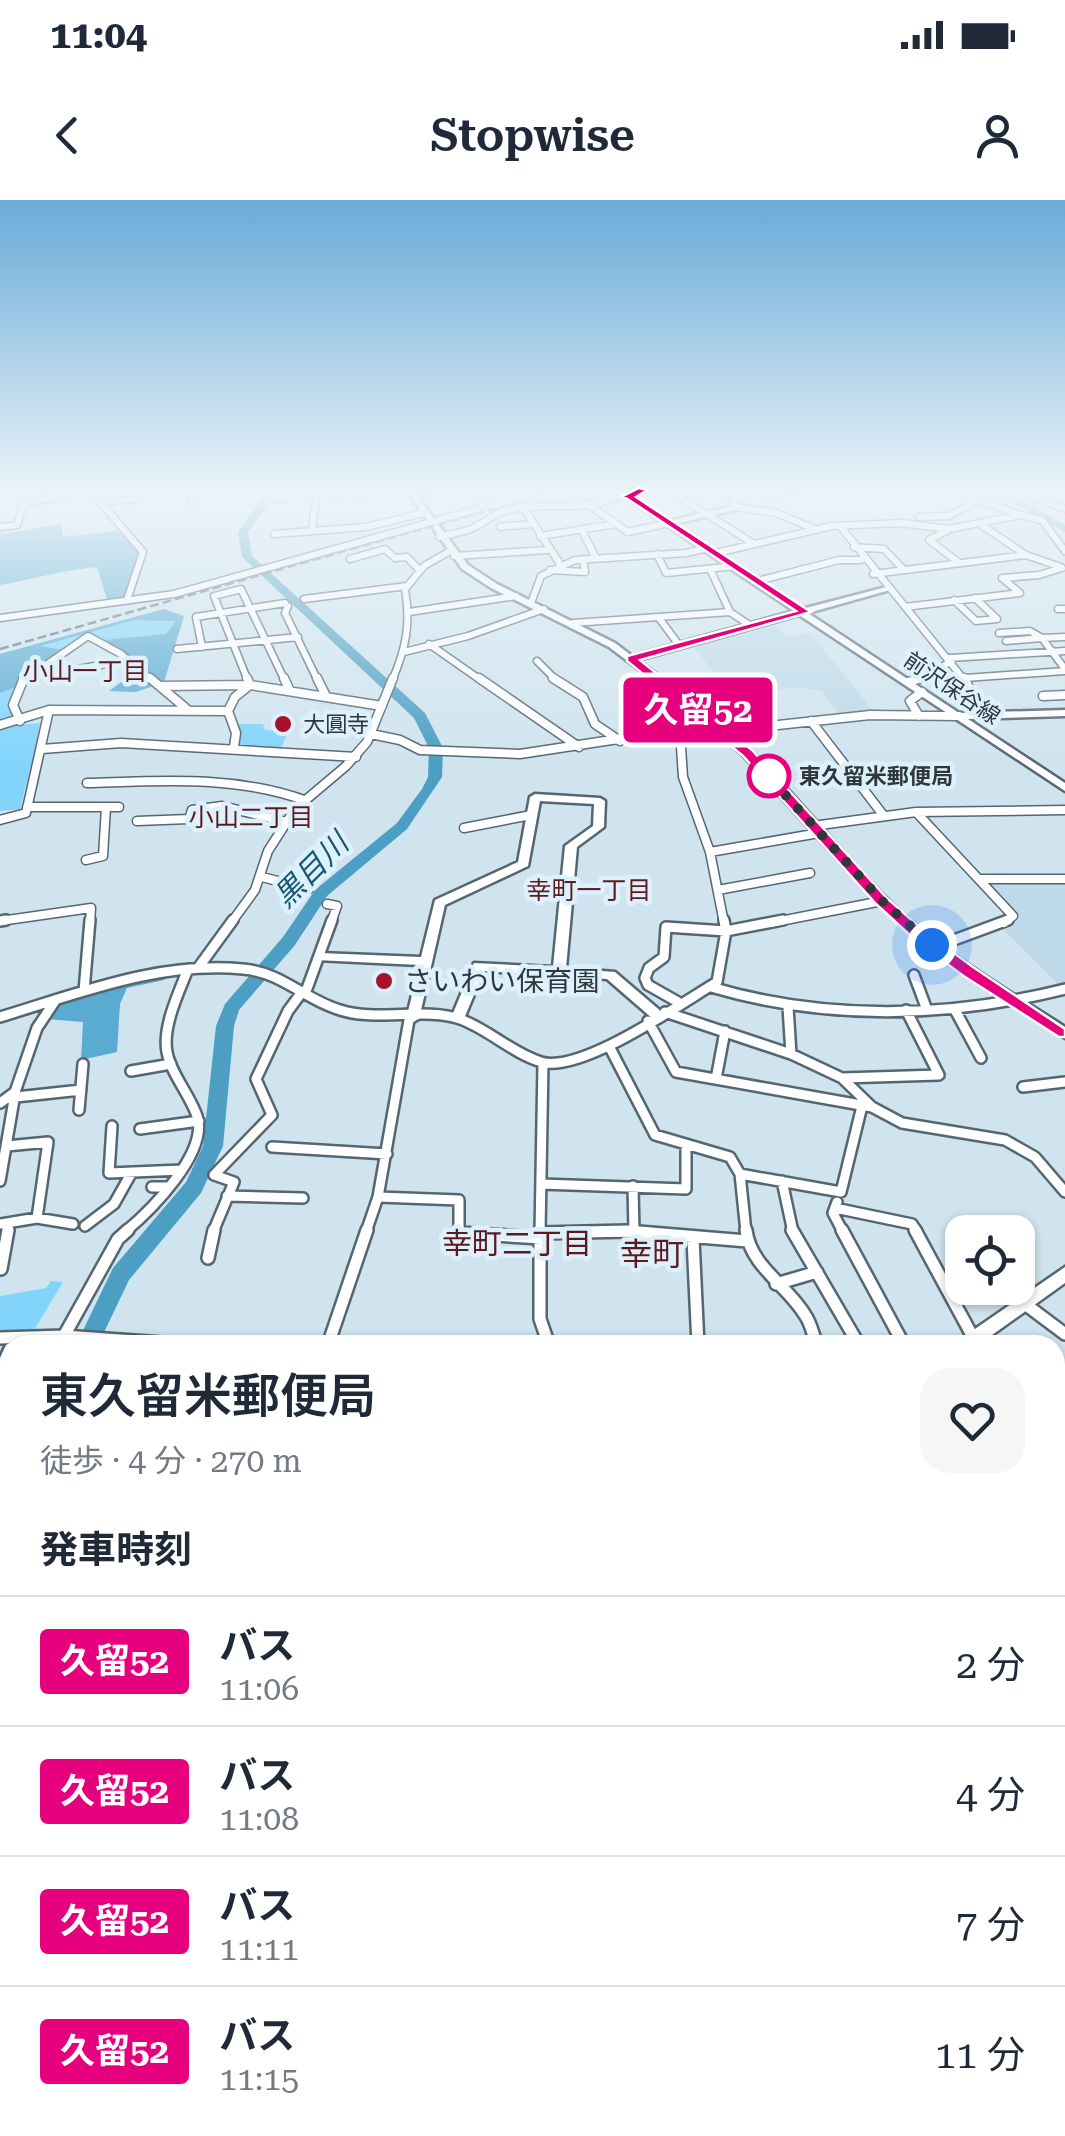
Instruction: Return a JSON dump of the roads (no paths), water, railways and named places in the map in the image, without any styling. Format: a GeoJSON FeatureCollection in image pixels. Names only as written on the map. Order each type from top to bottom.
{"type":"FeatureCollection","features":[{"type":"Feature","properties":{"kind":"street"},"geometry":{"type":"LineString","coordinates":[[128,600],[135,580]]}},
{"type":"Feature","properties":{"kind":"street"},"geometry":{"type":"LineString","coordinates":[[0,628],[1,618],[174,594],[223,580]]}},
{"type":"Feature","properties":{"kind":"street"},"geometry":{"type":"LineString","coordinates":[[65,1335],[118,1239],[152,1209],[194,1148],[199,1121],[166,1051],[170,1022],[193,968],[220,943],[262,877],[268,851],[286,822],[304,800],[356,757],[371,734],[404,652],[410,612],[407,586],[411,580]]}},
{"type":"Feature","properties":{"kind":"street"},"geometry":{"type":"LineString","coordinates":[[485,580],[572,623],[631,659],[724,731],[882,901],[935,947],[1065,1033]]}},
{"type":"Feature","properties":{"kind":"street"},"geometry":{"type":"LineString","coordinates":[[531,604],[539,580]]}},
{"type":"Feature","properties":{"kind":"street"},"geometry":{"type":"LineString","coordinates":[[716,580],[730,612],[750,626]]}},
{"type":"Feature","properties":{"kind":"street","name":"前沢保谷線"},"geometry":{"type":"LineString","coordinates":[[759,580],[1065,788]]}},
{"type":"Feature","properties":{"kind":"street"},"geometry":{"type":"LineString","coordinates":[[879,580],[951,659],[984,716]]}},
{"type":"Feature","properties":{"kind":"street"},"geometry":{"type":"LineString","coordinates":[[905,607],[1020,593],[1005,580]]}},
{"type":"Feature","properties":{"kind":"street"},"geometry":{"type":"LineString","coordinates":[[304,599],[407,586]]}},
{"type":"Feature","properties":{"kind":"street"},"geometry":{"type":"LineString","coordinates":[[631,659],[887,588]]}},
{"type":"Feature","properties":{"kind":"street"},"geometry":{"type":"LineString","coordinates":[[250,684],[214,596],[241,589],[289,690]]}},
{"type":"Feature","properties":{"kind":"street"},"geometry":{"type":"LineString","coordinates":[[410,612],[459,608],[516,596]]}},
{"type":"Feature","properties":{"kind":"street"},"geometry":{"type":"LineString","coordinates":[[954,600],[976,621],[996,619],[975,598]]}},
{"type":"Feature","properties":{"kind":"street"},"geometry":{"type":"LineString","coordinates":[[202,648],[196,616],[287,604],[286,613],[326,694]]}},
{"type":"Feature","properties":{"kind":"street"},"geometry":{"type":"LineString","coordinates":[[404,652],[468,636],[544,609]]}},
{"type":"Feature","properties":{"kind":"street"},"geometry":{"type":"LineString","coordinates":[[572,623],[730,612]]}},
{"type":"Feature","properties":{"kind":"street"},"geometry":{"type":"LineString","coordinates":[[659,618],[680,645]]}},
{"type":"Feature","properties":{"kind":"street"},"geometry":{"type":"LineString","coordinates":[[999,633],[1030,631],[1042,638],[1065,670]]}},
{"type":"Feature","properties":{"kind":"street"},"geometry":{"type":"LineString","coordinates":[[18,721],[12,705],[22,679],[88,636],[128,660],[189,711]]}},
{"type":"Feature","properties":{"kind":"street"},"geometry":{"type":"LineString","coordinates":[[177,648],[235,646],[298,636]]}},
{"type":"Feature","properties":{"kind":"street"},"geometry":{"type":"LineString","coordinates":[[1006,641],[1065,637]]}},
{"type":"Feature","properties":{"kind":"street"},"geometry":{"type":"LineString","coordinates":[[430,644],[580,747]]}},
{"type":"Feature","properties":{"kind":"street"},"geometry":{"type":"LineString","coordinates":[[908,682],[930,676],[951,659],[1065,651]]}},
{"type":"Feature","properties":{"kind":"street"},"geometry":{"type":"LineString","coordinates":[[22,679],[128,660]]}},
{"type":"Feature","properties":{"kind":"street"},"geometry":{"type":"LineString","coordinates":[[536,660],[550,676],[583,698],[595,724],[620,742]]}},
{"type":"Feature","properties":{"kind":"street"},"geometry":{"type":"LineString","coordinates":[[965,678],[1065,670]]}},
{"type":"Feature","properties":{"kind":"street"},"geometry":{"type":"LineString","coordinates":[[159,686],[250,684],[382,706]]}},
{"type":"Feature","properties":{"kind":"street"},"geometry":{"type":"LineString","coordinates":[[234,747],[236,732],[228,711],[235,696],[250,684]]}},
{"type":"Feature","properties":{"kind":"street"},"geometry":{"type":"LineString","coordinates":[[672,691],[666,692],[690,732]]}},
{"type":"Feature","properties":{"kind":"street"},"geometry":{"type":"LineString","coordinates":[[920,716],[910,701],[922,692]]}},
{"type":"Feature","properties":{"kind":"street"},"geometry":{"type":"LineString","coordinates":[[1043,696],[1065,695]]}},
{"type":"Feature","properties":{"kind":"street"},"geometry":{"type":"LineString","coordinates":[[0,725],[49,710],[228,711]]}},
{"type":"Feature","properties":{"kind":"street"},"geometry":{"type":"LineString","coordinates":[[0,820],[24,816],[49,710]]}},
{"type":"Feature","properties":{"kind":"street"},"geometry":{"type":"LineString","coordinates":[[371,734],[400,740],[420,750],[520,754],[680,732],[724,731],[877,714],[1064,715]]}},
{"type":"Feature","properties":{"kind":"street"},"geometry":{"type":"LineString","coordinates":[[18,721],[46,722]]}},
{"type":"Feature","properties":{"kind":"street"},"geometry":{"type":"LineString","coordinates":[[811,721],[884,816]]}},
{"type":"Feature","properties":{"kind":"street"},"geometry":{"type":"LineString","coordinates":[[0,1017],[143,974],[193,968],[250,970],[269,974],[355,1014],[458,1018],[542,1063],[585,1057],[717,982],[726,931],[710,852],[684,777],[680,732]]}},
{"type":"Feature","properties":{"kind":"street"},"geometry":{"type":"LineString","coordinates":[[42,749],[120,743],[356,757]]}},
{"type":"Feature","properties":{"kind":"street"},"geometry":{"type":"LineString","coordinates":[[87,784],[229,780],[278,789],[304,800]]}},
{"type":"Feature","properties":{"kind":"street"},"geometry":{"type":"LineString","coordinates":[[331,1335],[378,1196],[409,1020],[414,1016],[439,903],[524,864],[535,797],[600,801],[598,827],[572,846],[559,971]]}},
{"type":"Feature","properties":{"kind":"street"},"geometry":{"type":"LineString","coordinates":[[86,860],[102,856],[106,846],[106,806]]}},
{"type":"Feature","properties":{"kind":"street"},"geometry":{"type":"LineString","coordinates":[[27,807],[119,806]]}},
{"type":"Feature","properties":{"kind":"street"},"geometry":{"type":"LineString","coordinates":[[138,822],[189,819],[192,810],[222,806],[286,822]]}},
{"type":"Feature","properties":{"kind":"street"},"geometry":{"type":"LineString","coordinates":[[710,852],[916,812],[1065,810]]}},
{"type":"Feature","properties":{"kind":"street"},"geometry":{"type":"LineString","coordinates":[[916,812],[1013,920],[935,947]]}},
{"type":"Feature","properties":{"kind":"street"},"geometry":{"type":"LineString","coordinates":[[464,828],[493,824],[516,814],[532,815]]}},
{"type":"Feature","properties":{"kind":"street"},"geometry":{"type":"LineString","coordinates":[[718,890],[810,873]]}},
{"type":"Feature","properties":{"kind":"street"},"geometry":{"type":"LineString","coordinates":[[262,877],[309,888]]}},
{"type":"Feature","properties":{"kind":"street"},"geometry":{"type":"LineString","coordinates":[[979,879],[1065,879]]}},
{"type":"Feature","properties":{"kind":"street"},"geometry":{"type":"LineString","coordinates":[[678,1002],[648,985],[644,978],[649,968],[664,958],[666,927],[726,931],[882,901]]}},
{"type":"Feature","properties":{"kind":"street"},"geometry":{"type":"LineString","coordinates":[[208,1258],[216,1220],[234,1182],[214,1175],[272,1115],[256,1079],[288,1011],[303,993],[320,956],[337,906],[327,904]]}},
{"type":"Feature","properties":{"kind":"street"},"geometry":{"type":"LineString","coordinates":[[0,920],[91,908],[84,990]]}},
{"type":"Feature","properties":{"kind":"street"},"geometry":{"type":"LineString","coordinates":[[320,956],[426,962]]}},
{"type":"Feature","properties":{"kind":"street"},"geometry":{"type":"LineString","coordinates":[[458,1018],[479,966],[610,975],[657,1016],[725,1032],[791,1054],[842,1078],[879,1115],[977,1133],[1019,1146],[1041,1161],[1065,1192]]}},
{"type":"Feature","properties":{"kind":"street"},"geometry":{"type":"LineString","coordinates":[[914,975],[928,1010]]}},
{"type":"Feature","properties":{"kind":"street"},"geometry":{"type":"LineString","coordinates":[[711,988],[788,1007],[906,1010],[955,1010],[1016,1003],[1065,989]]}},
{"type":"Feature","properties":{"kind":"street"},"geometry":{"type":"LineString","coordinates":[[0,1181],[15,1095],[36,1028],[56,1000]]}},
{"type":"Feature","properties":{"kind":"street"},"geometry":{"type":"LineString","coordinates":[[788,1007],[791,1054]]}},
{"type":"Feature","properties":{"kind":"street"},"geometry":{"type":"LineString","coordinates":[[842,1078],[939,1075],[906,1010]]}},
{"type":"Feature","properties":{"kind":"street"},"geometry":{"type":"LineString","coordinates":[[955,1010],[981,1058]]}},
{"type":"Feature","properties":{"kind":"street"},"geometry":{"type":"LineString","coordinates":[[657,1016],[676,1072],[867,1106]]}},
{"type":"Feature","properties":{"kind":"street"},"geometry":{"type":"LineString","coordinates":[[716,1079],[725,1032]]}},
{"type":"Feature","properties":{"kind":"street"},"geometry":{"type":"LineString","coordinates":[[609,1046],[655,1135],[730,1157],[740,1174],[748,1241],[776,1284],[805,1314],[814,1335]]}},
{"type":"Feature","properties":{"kind":"street"},"geometry":{"type":"LineString","coordinates":[[542,1063],[540,1319],[546,1335]]}},
{"type":"Feature","properties":{"kind":"street"},"geometry":{"type":"LineString","coordinates":[[79,1110],[83,1064]]}},
{"type":"Feature","properties":{"kind":"street"},"geometry":{"type":"LineString","coordinates":[[130,1071],[171,1064]]}},
{"type":"Feature","properties":{"kind":"street"},"geometry":{"type":"LineString","coordinates":[[1023,1087],[1065,1082]]}},
{"type":"Feature","properties":{"kind":"street"},"geometry":{"type":"LineString","coordinates":[[0,1102],[15,1095],[80,1090]]}},
{"type":"Feature","properties":{"kind":"street"},"geometry":{"type":"LineString","coordinates":[[867,1106],[833,1213],[899,1335]]}},
{"type":"Feature","properties":{"kind":"street"},"geometry":{"type":"LineString","coordinates":[[140,1129],[199,1121]]}},
{"type":"Feature","properties":{"kind":"street"},"geometry":{"type":"LineString","coordinates":[[112,1126],[109,1173],[182,1170]]}},
{"type":"Feature","properties":{"kind":"street"},"geometry":{"type":"LineString","coordinates":[[7,1146],[48,1142],[36,1218]]}},
{"type":"Feature","properties":{"kind":"street"},"geometry":{"type":"LineString","coordinates":[[541,1184],[686,1189],[686,1145]]}},
{"type":"Feature","properties":{"kind":"street"},"geometry":{"type":"LineString","coordinates":[[272,1147],[386,1154]]}},
{"type":"Feature","properties":{"kind":"street"},"geometry":{"type":"LineString","coordinates":[[17,1266],[0,1269],[4,1224],[36,1218],[79,1225],[94,1223],[128,1186],[132,1172]]}},
{"type":"Feature","properties":{"kind":"street"},"geometry":{"type":"LineString","coordinates":[[740,1174],[841,1192]]}},
{"type":"Feature","properties":{"kind":"street"},"geometry":{"type":"LineString","coordinates":[[782,1181],[792,1232],[853,1335]]}},
{"type":"Feature","properties":{"kind":"street"},"geometry":{"type":"LineString","coordinates":[[633,1186],[634,1232]]}},
{"type":"Feature","properties":{"kind":"street"},"geometry":{"type":"LineString","coordinates":[[152,1187],[169,1187]]}},
{"type":"Feature","properties":{"kind":"street"},"geometry":{"type":"LineString","coordinates":[[227,1196],[303,1198]]}},
{"type":"Feature","properties":{"kind":"street"},"geometry":{"type":"LineString","coordinates":[[378,1196],[460,1200],[459,1233],[542,1236],[634,1232],[748,1241]]}},
{"type":"Feature","properties":{"kind":"street"},"geometry":{"type":"LineString","coordinates":[[835,1208],[912,1224],[966,1335]]}},
{"type":"Feature","properties":{"kind":"street"},"geometry":{"type":"LineString","coordinates":[[693,1239],[698,1335]]}},
{"type":"Feature","properties":{"kind":"street"},"geometry":{"type":"LineString","coordinates":[[776,1284],[817,1272]]}},
{"type":"Feature","properties":{"kind":"street"},"geometry":{"type":"LineString","coordinates":[[1035,1296],[1065,1274]]}},
{"type":"Feature","properties":{"kind":"street"},"geometry":{"type":"LineString","coordinates":[[979,1335],[1024,1305]]}},
{"type":"Feature","properties":{"kind":"street"},"geometry":{"type":"LineString","coordinates":[[1026,1305],[1065,1334]]}},
{"type":"Feature","properties":{"kind":"waterway","name":"黒目川"},"geometry":{"type":"LineString","coordinates":[[92,1335],[121,1274],[194,1187],[213,1146],[225,1026],[231,1008],[289,941],[321,893],[402,826],[435,777],[436,748],[420,716],[272,580]]}},
{"type":"Feature","properties":{"kind":"railway"},"geometry":{"type":"LineString","coordinates":[[0,649],[242,580]]}},
{"type":"Feature","properties":{"kind":"place","name":"大圓寺"},"geometry":{"type":"Point","coordinates":[283,724]}},
{"type":"Feature","properties":{"kind":"place","name":"東久留米郵便局"},"geometry":{"type":"Point","coordinates":[769,776]}},
{"type":"Feature","properties":{"kind":"place","name":"さいわい保育園"},"geometry":{"type":"Point","coordinates":[384,981]}},
{"type":"Feature","properties":{"kind":"district","name":"小山一丁目"},"geometry":{"type":"Point","coordinates":[85,671]}},
{"type":"Feature","properties":{"kind":"district","name":"小山二丁目"},"geometry":{"type":"Point","coordinates":[251,817]}},
{"type":"Feature","properties":{"kind":"district","name":"幸町一丁目"},"geometry":{"type":"Point","coordinates":[589,890]}},
{"type":"Feature","properties":{"kind":"district","name":"幸町二丁目"},"geometry":{"type":"Point","coordinates":[517,1243]}},
{"type":"Feature","properties":{"kind":"district","name":"幸町"},"geometry":{"type":"Point","coordinates":[652,1254]}}]}
